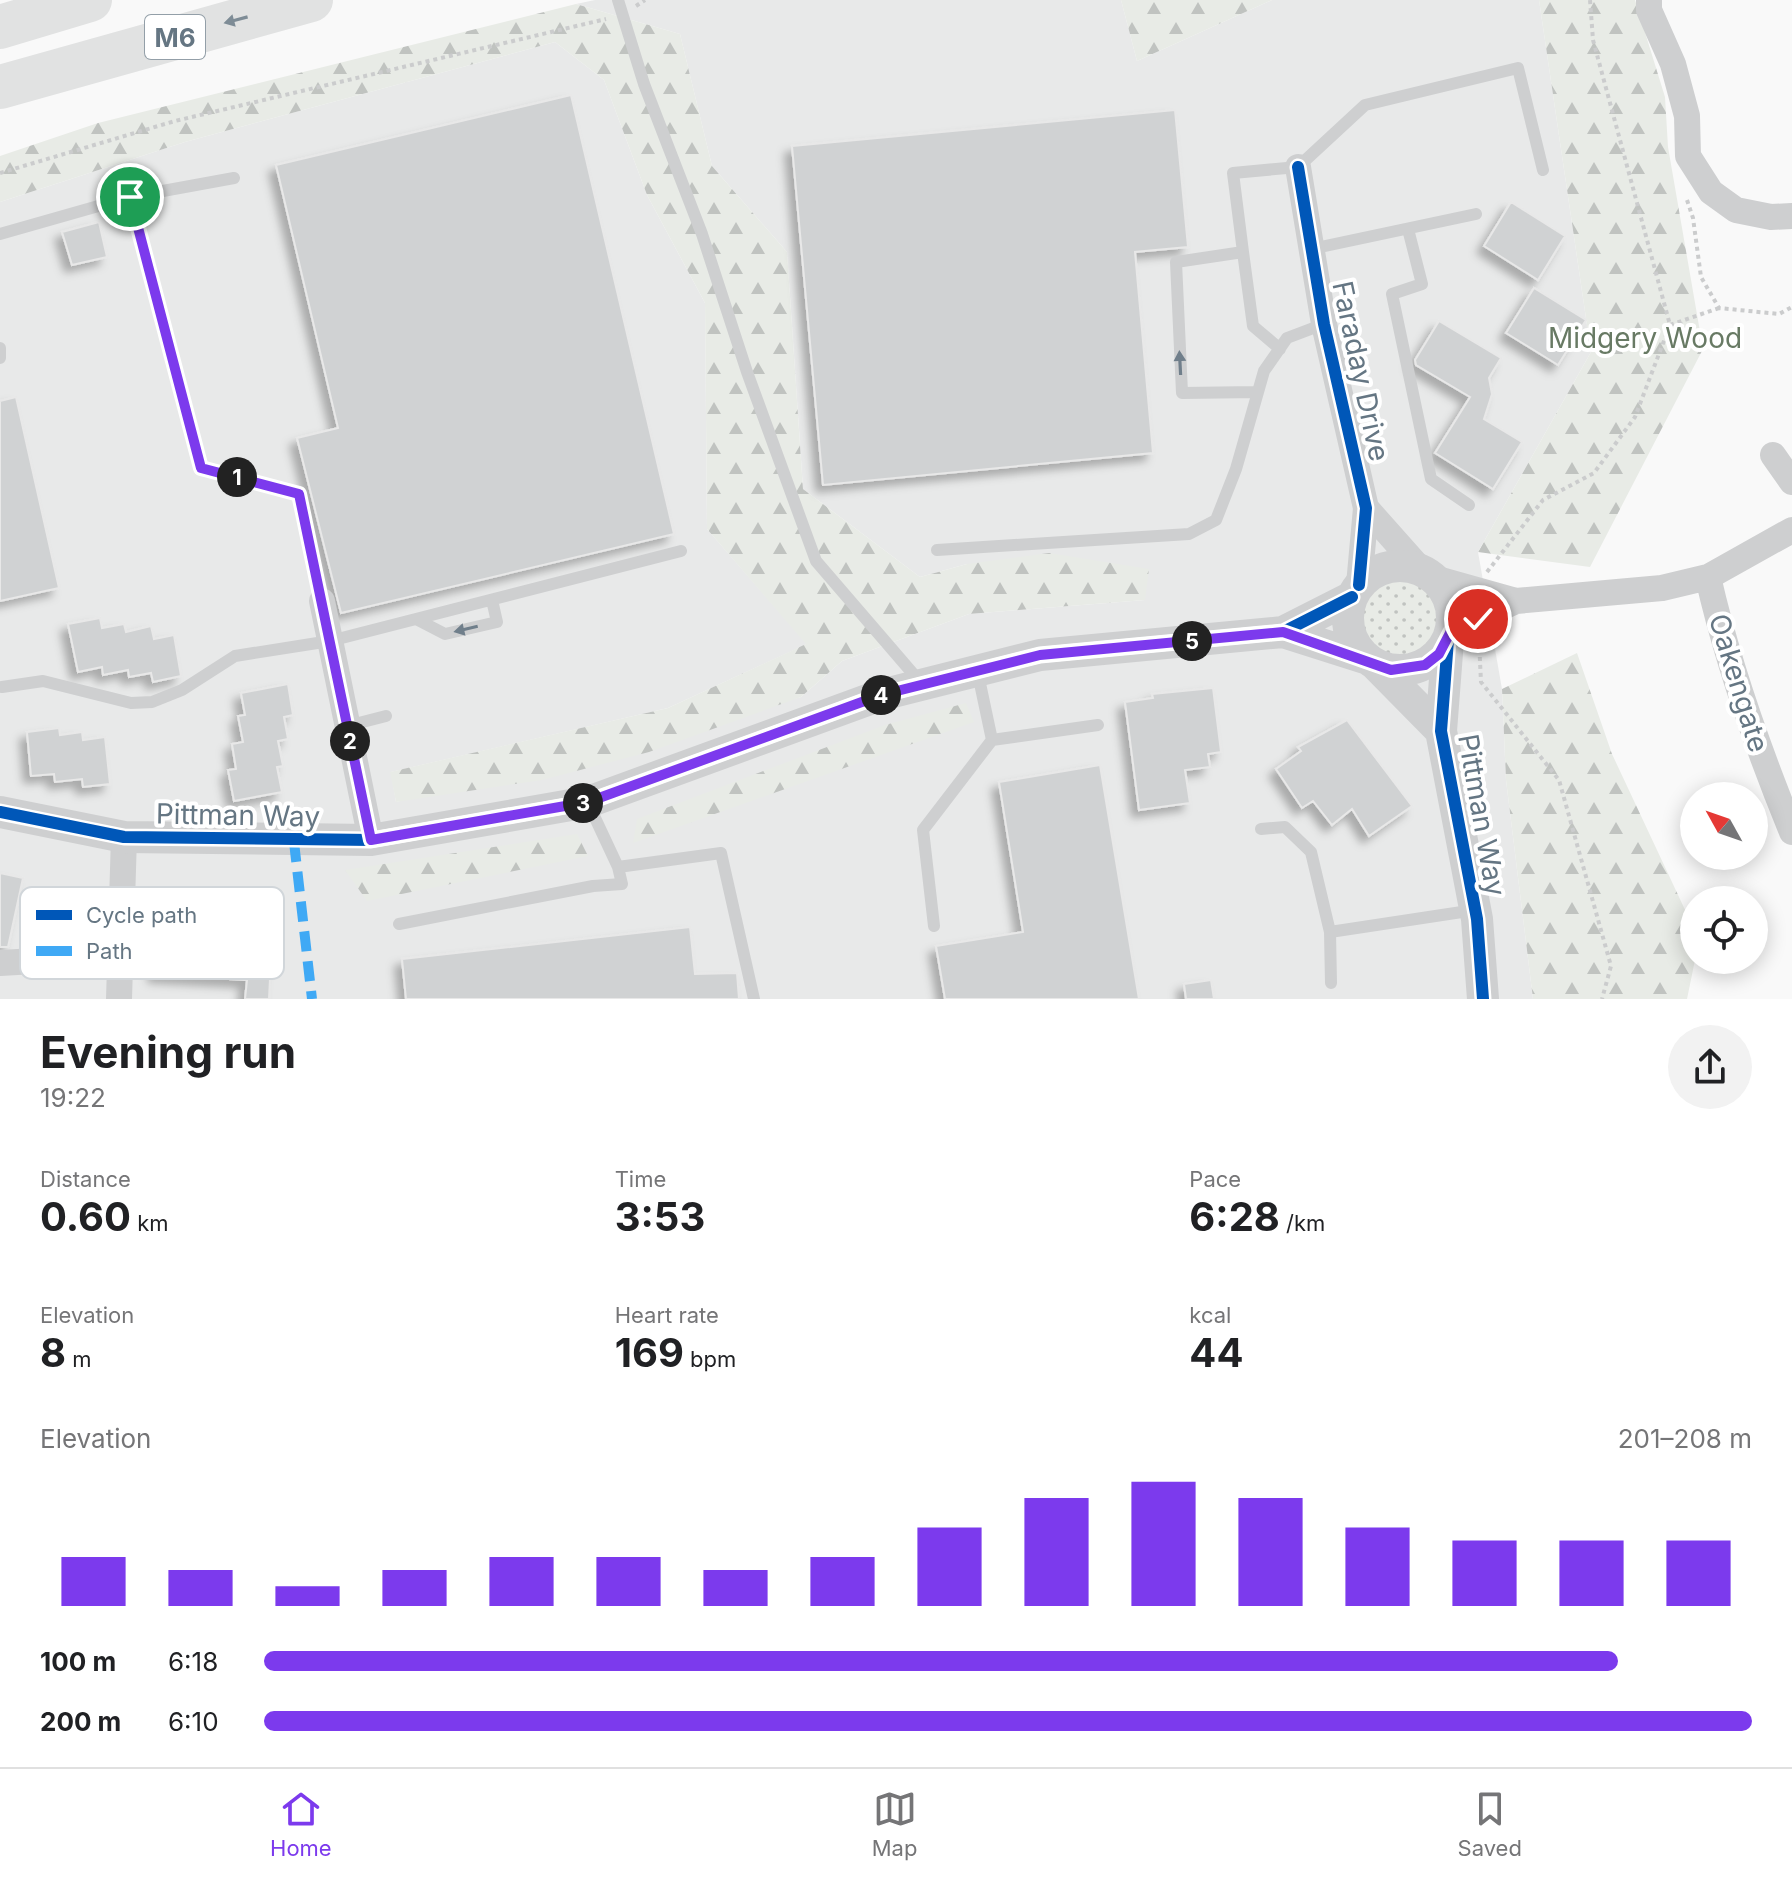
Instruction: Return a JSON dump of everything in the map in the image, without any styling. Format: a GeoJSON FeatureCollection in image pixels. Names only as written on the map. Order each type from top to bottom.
{"type":"FeatureCollection","features":[{"type":"Feature","properties":{"kind":"highway"},"geometry":{"type":"LineString","coordinates":[[0,27],[90,0]]}},
{"type":"Feature","properties":{"kind":"highway","name":"M6"},"geometry":{"type":"LineString","coordinates":[[20,81],[311,0]]}},
{"type":"Feature","properties":{"kind":"highway"},"geometry":{"type":"LineString","coordinates":[[0,93],[20,81]]}},
{"type":"Feature","properties":{"kind":"street"},"geometry":{"type":"LineString","coordinates":[[1649,0],[1649,10],[1673,64],[1687,116],[1688,156],[1711,192],[1736,210],[1771,217],[1792,216]]}},
{"type":"Feature","properties":{"kind":"street","name":"Faraday Drive"},"geometry":{"type":"LineString","coordinates":[[1298,167],[1324,324],[1366,508],[1356,591]]}},
{"type":"Feature","properties":{"kind":"street"},"geometry":{"type":"LineString","coordinates":[[1773,455],[1792,482]]}},
{"type":"Feature","properties":{"kind":"street","name":"Faraday Drive"},"geometry":{"type":"LineString","coordinates":[[1366,508],[1428,574]]}},
{"type":"Feature","properties":{"kind":"street"},"geometry":{"type":"LineString","coordinates":[[1516,601],[1459,630],[1425,665],[1391,670],[1372,662],[1356,647],[1349,631],[1356,591],[1372,574],[1387,567],[1404,565],[1516,601],[1662,588],[1708,577],[1792,530]]}},
{"type":"Feature","properties":{"kind":"street"},"geometry":{"type":"LineString","coordinates":[[1428,574],[1450,602],[1459,630]]}},
{"type":"Feature","properties":{"kind":"street","name":"Oakengate"},"geometry":{"type":"LineString","coordinates":[[1708,577],[1720,630],[1759,751],[1792,832]]}},
{"type":"Feature","properties":{"kind":"street","name":"Pittman Way"},"geometry":{"type":"LineString","coordinates":[[0,812],[124,837],[371,840],[588,802],[881,695],[1040,655],[1283,632],[1356,591]]}},
{"type":"Feature","properties":{"kind":"street"},"geometry":{"type":"LineString","coordinates":[[322,601],[371,840]]}},
{"type":"Feature","properties":{"kind":"street","name":"Pittman Way"},"geometry":{"type":"LineString","coordinates":[[1459,630],[1441,731],[1475,910],[1483,999]]}},
{"type":"Feature","properties":{"kind":"street","name":"Pittman Way"},"geometry":{"type":"LineString","coordinates":[[1283,632],[1372,662],[1441,731]]}},
{"type":"Feature","properties":{"kind":"street"},"geometry":{"type":"LineString","coordinates":[[122,887],[124,837]]}},
{"type":"Feature","properties":{"kind":"street"},"geometry":{"type":"LineString","coordinates":[[0,963],[20,962]]}},
{"type":"Feature","properties":{"kind":"street"},"geometry":{"type":"LineString","coordinates":[[119,999],[120,979]]}},
{"type":"Feature","properties":{"kind":"lane"},"geometry":{"type":"LineString","coordinates":[[618,0],[621,16],[816,561],[922,684]]}},
{"type":"Feature","properties":{"kind":"lane"},"geometry":{"type":"LineString","coordinates":[[1280,349],[1253,326],[1233,173],[1298,167],[1365,105],[1518,68],[1543,170]]}},
{"type":"Feature","properties":{"kind":"lane"},"geometry":{"type":"LineString","coordinates":[[0,234],[130,197],[234,178]]}},
{"type":"Feature","properties":{"kind":"lane"},"geometry":{"type":"LineString","coordinates":[[130,197],[201,468],[299,494],[322,601]]}},
{"type":"Feature","properties":{"kind":"lane"},"geometry":{"type":"LineString","coordinates":[[1311,249],[1476,214]]}},
{"type":"Feature","properties":{"kind":"lane"},"geometry":{"type":"LineString","coordinates":[[1408,229],[1422,284],[1392,294],[1431,479],[1469,505]]}},
{"type":"Feature","properties":{"kind":"lane"},"geometry":{"type":"LineString","coordinates":[[1243,252],[1176,262],[1182,393],[1258,392]]}},
{"type":"Feature","properties":{"kind":"lane"},"geometry":{"type":"LineString","coordinates":[[937,550],[1189,534],[1216,520],[1236,469],[1264,371],[1287,338],[1324,324]]}},
{"type":"Feature","properties":{"kind":"lane"},"geometry":{"type":"LineString","coordinates":[[0,348],[0,358]]}},
{"type":"Feature","properties":{"kind":"lane"},"geometry":{"type":"LineString","coordinates":[[2,687],[43,681],[131,703],[152,702],[182,690],[235,656],[330,641],[681,551]]}},
{"type":"Feature","properties":{"kind":"lane"},"geometry":{"type":"LineString","coordinates":[[415,619],[445,634],[497,622],[492,600]]}},
{"type":"Feature","properties":{"kind":"lane"},"geometry":{"type":"LineString","coordinates":[[977,671],[992,740]]}},
{"type":"Feature","properties":{"kind":"lane"},"geometry":{"type":"LineString","coordinates":[[347,726],[386,716]]}},
{"type":"Feature","properties":{"kind":"lane"},"geometry":{"type":"LineString","coordinates":[[934,926],[923,830],[992,740],[1098,725]]}},
{"type":"Feature","properties":{"kind":"lane"},"geometry":{"type":"LineString","coordinates":[[399,924],[593,886],[622,884],[618,867],[588,802]]}},
{"type":"Feature","properties":{"kind":"lane"},"geometry":{"type":"LineString","coordinates":[[1261,829],[1285,827],[1311,852],[1330,932],[1331,983]]}},
{"type":"Feature","properties":{"kind":"lane"},"geometry":{"type":"LineString","coordinates":[[618,867],[721,853],[754,999]]}},
{"type":"Feature","properties":{"kind":"lane"},"geometry":{"type":"LineString","coordinates":[[1330,932],[1475,910]]}},
{"type":"Feature","properties":{"kind":"path"},"geometry":{"type":"LineString","coordinates":[[1476,589],[1498,553],[1543,500],[1594,473],[1635,417],[1670,325],[1593,40],[1590,0]]}},
{"type":"Feature","properties":{"kind":"path"},"geometry":{"type":"LineString","coordinates":[[0,173],[175,121],[507,40],[621,16]]}},
{"type":"Feature","properties":{"kind":"path"},"geometry":{"type":"LineString","coordinates":[[1699,171],[1686,199],[1693,218],[1701,277],[1719,308]]}},
{"type":"Feature","properties":{"kind":"path"},"geometry":{"type":"LineString","coordinates":[[1670,325],[1719,308],[1779,314],[1792,307]]}},
{"type":"Feature","properties":{"kind":"path"},"geometry":{"type":"LineString","coordinates":[[1459,630],[1481,682],[1559,780],[1611,966],[1602,999]]}},
{"type":"Feature","properties":{"kind":"shaded area"},"geometry":{"type":"Polygon","coordinates":[[[595,0],[1121,0],[1137,61],[1272,0],[1539,0],[1591,352],[1478,552],[1502,689],[1506,780],[1533,999],[0,999],[0,202],[185,142],[555,42],[604,80],[647,195],[705,303],[707,529],[807,644],[668,708],[391,772],[396,802],[801,697],[842,661],[969,614],[1145,600],[967,564],[920,577],[803,489],[787,252],[712,166],[680,34],[576,4],[595,0]]]}},
{"type":"Feature","properties":{"kind":"green space"},"geometry":{"type":"Polygon","coordinates":[[[1121,0],[1272,0],[1137,61],[1121,0]]]}},
{"type":"Feature","properties":{"kind":"green space","name":"Midgery Wood"},"geometry":{"type":"Polygon","coordinates":[[[1539,0],[1635,0],[1665,97],[1668,147],[1703,349],[1590,567],[1478,552],[1591,352],[1539,0]]]}},
{"type":"Feature","properties":{"kind":"green space"},"geometry":{"type":"Polygon","coordinates":[[[576,4],[680,34],[712,166],[787,252],[803,489],[920,577],[967,564],[1049,553],[1149,569],[1145,600],[969,614],[842,661],[801,697],[649,752],[542,780],[396,802],[390,772],[668,708],[806,644],[707,529],[705,303],[647,195],[604,80],[555,42],[185,142],[0,202],[0,156],[98,123],[576,4]]]}},
{"type":"Feature","properties":{"kind":"green space"},"geometry":{"type":"Polygon","coordinates":[[[1400,579],[1415,582],[1427,590],[1435,602],[1438,617],[1435,632],[1427,644],[1415,652],[1400,655],[1385,652],[1373,644],[1365,632],[1362,617],[1365,602],[1373,590],[1385,582],[1400,579]]]}},
{"type":"Feature","properties":{"kind":"green space"},"geometry":{"type":"Polygon","coordinates":[[[1577,653],[1612,754],[1680,899],[1680,974],[1692,974],[1687,999],[1533,999],[1506,780],[1502,689],[1577,653]]]}},
{"type":"Feature","properties":{"kind":"green space"},"geometry":{"type":"Polygon","coordinates":[[[966,703],[974,722],[633,843],[637,819],[885,725],[966,703]]]}},
{"type":"Feature","properties":{"kind":"green space"},"geometry":{"type":"Polygon","coordinates":[[[577,834],[588,856],[367,901],[345,870],[577,834]]]}},
{"type":"Feature","properties":{"kind":"building"},"geometry":{"type":"Polygon","coordinates":[[[571,95],[674,534],[341,613],[297,438],[338,428],[276,165],[571,95]]]}},
{"type":"Feature","properties":{"kind":"building"},"geometry":{"type":"Polygon","coordinates":[[[1175,110],[1188,247],[1135,252],[1153,453],[823,485],[792,146],[1175,110]]]}},
{"type":"Feature","properties":{"kind":"building"},"geometry":{"type":"Polygon","coordinates":[[[1511,202],[1565,236],[1538,280],[1484,246],[1511,202]]]}},
{"type":"Feature","properties":{"kind":"building"},"geometry":{"type":"Polygon","coordinates":[[[99,222],[107,257],[72,265],[62,232],[99,222]]]}},
{"type":"Feature","properties":{"kind":"building"},"geometry":{"type":"Polygon","coordinates":[[[1534,288],[1586,320],[1558,365],[1506,333],[1534,288]]]}},
{"type":"Feature","properties":{"kind":"building"},"geometry":{"type":"Polygon","coordinates":[[[1439,321],[1501,358],[1489,378],[1492,394],[1484,419],[1522,442],[1493,489],[1435,453],[1470,397],[1416,365],[1415,360],[1439,321]]]}},
{"type":"Feature","properties":{"kind":"building"},"geometry":{"type":"Polygon","coordinates":[[[16,397],[59,588],[0,601],[0,401],[16,397]]]}},
{"type":"Feature","properties":{"kind":"building"},"geometry":{"type":"Polygon","coordinates":[[[100,618],[102,628],[124,624],[126,632],[151,626],[154,639],[174,635],[181,676],[153,682],[151,673],[129,677],[128,670],[103,675],[102,667],[78,672],[68,624],[100,618]]]}},
{"type":"Feature","properties":{"kind":"building"},"geometry":{"type":"Polygon","coordinates":[[[288,684],[293,715],[284,717],[288,739],[278,741],[283,766],[277,767],[282,792],[234,801],[228,770],[236,769],[232,744],[243,742],[238,716],[245,715],[241,693],[288,684]]]}},
{"type":"Feature","properties":{"kind":"building"},"geometry":{"type":"Polygon","coordinates":[[[1213,688],[1221,752],[1208,754],[1210,767],[1185,770],[1190,803],[1139,810],[1125,702],[1153,698],[1152,694],[1213,688]]]}},
{"type":"Feature","properties":{"kind":"building"},"geometry":{"type":"Polygon","coordinates":[[[1347,720],[1412,806],[1369,836],[1352,809],[1332,825],[1313,801],[1302,808],[1276,769],[1301,751],[1298,747],[1347,720]]]}},
{"type":"Feature","properties":{"kind":"building"},"geometry":{"type":"Polygon","coordinates":[[[59,728],[60,735],[82,732],[83,740],[105,737],[110,784],[83,787],[82,779],[55,782],[54,774],[31,776],[27,732],[59,728]]]}},
{"type":"Feature","properties":{"kind":"building"},"geometry":{"type":"Polygon","coordinates":[[[1100,765],[1139,999],[945,999],[936,946],[1023,932],[999,782],[1100,765]]]}},
{"type":"Feature","properties":{"kind":"building"},"geometry":{"type":"Polygon","coordinates":[[[0,873],[23,878],[8,947],[0,947],[0,873]]]}},
{"type":"Feature","properties":{"kind":"building"},"geometry":{"type":"Polygon","coordinates":[[[690,927],[695,974],[737,973],[739,999],[406,999],[402,959],[690,927]]]}},
{"type":"Feature","properties":{"kind":"building"},"geometry":{"type":"Polygon","coordinates":[[[229,979],[270,979],[269,999],[245,999],[247,980],[229,979]]]}},
{"type":"Feature","properties":{"kind":"building"},"geometry":{"type":"Polygon","coordinates":[[[1211,980],[1214,999],[1186,999],[1184,984],[1211,980]]]}},
{"type":"Feature","properties":{"kind":"marked path"},"geometry":{"type":"LineString","coordinates":[[294,842],[312,999]]}},
{"type":"Feature","properties":{"kind":"cycle path"},"geometry":{"type":"LineString","coordinates":[[1298,167],[1324,324],[1366,508],[1359,585]]}},
{"type":"Feature","properties":{"kind":"cycle path"},"geometry":{"type":"LineString","coordinates":[[0,812],[124,837],[371,840],[588,802],[881,695],[1040,655],[1283,632],[1352,597]]}},
{"type":"Feature","properties":{"kind":"cycle path"},"geometry":{"type":"LineString","coordinates":[[1448,640],[1441,731],[1477,919],[1483,999]]}},
{"type":"Feature","properties":{"kind":"route"},"geometry":{"type":"LineString","coordinates":[[130,197],[201,468],[299,494],[371,840],[588,802],[881,695],[1040,655],[1283,632],[1368,659],[1391,670],[1409,670],[1425,665],[1439,654],[1451,631],[1478,619]]}}]}
